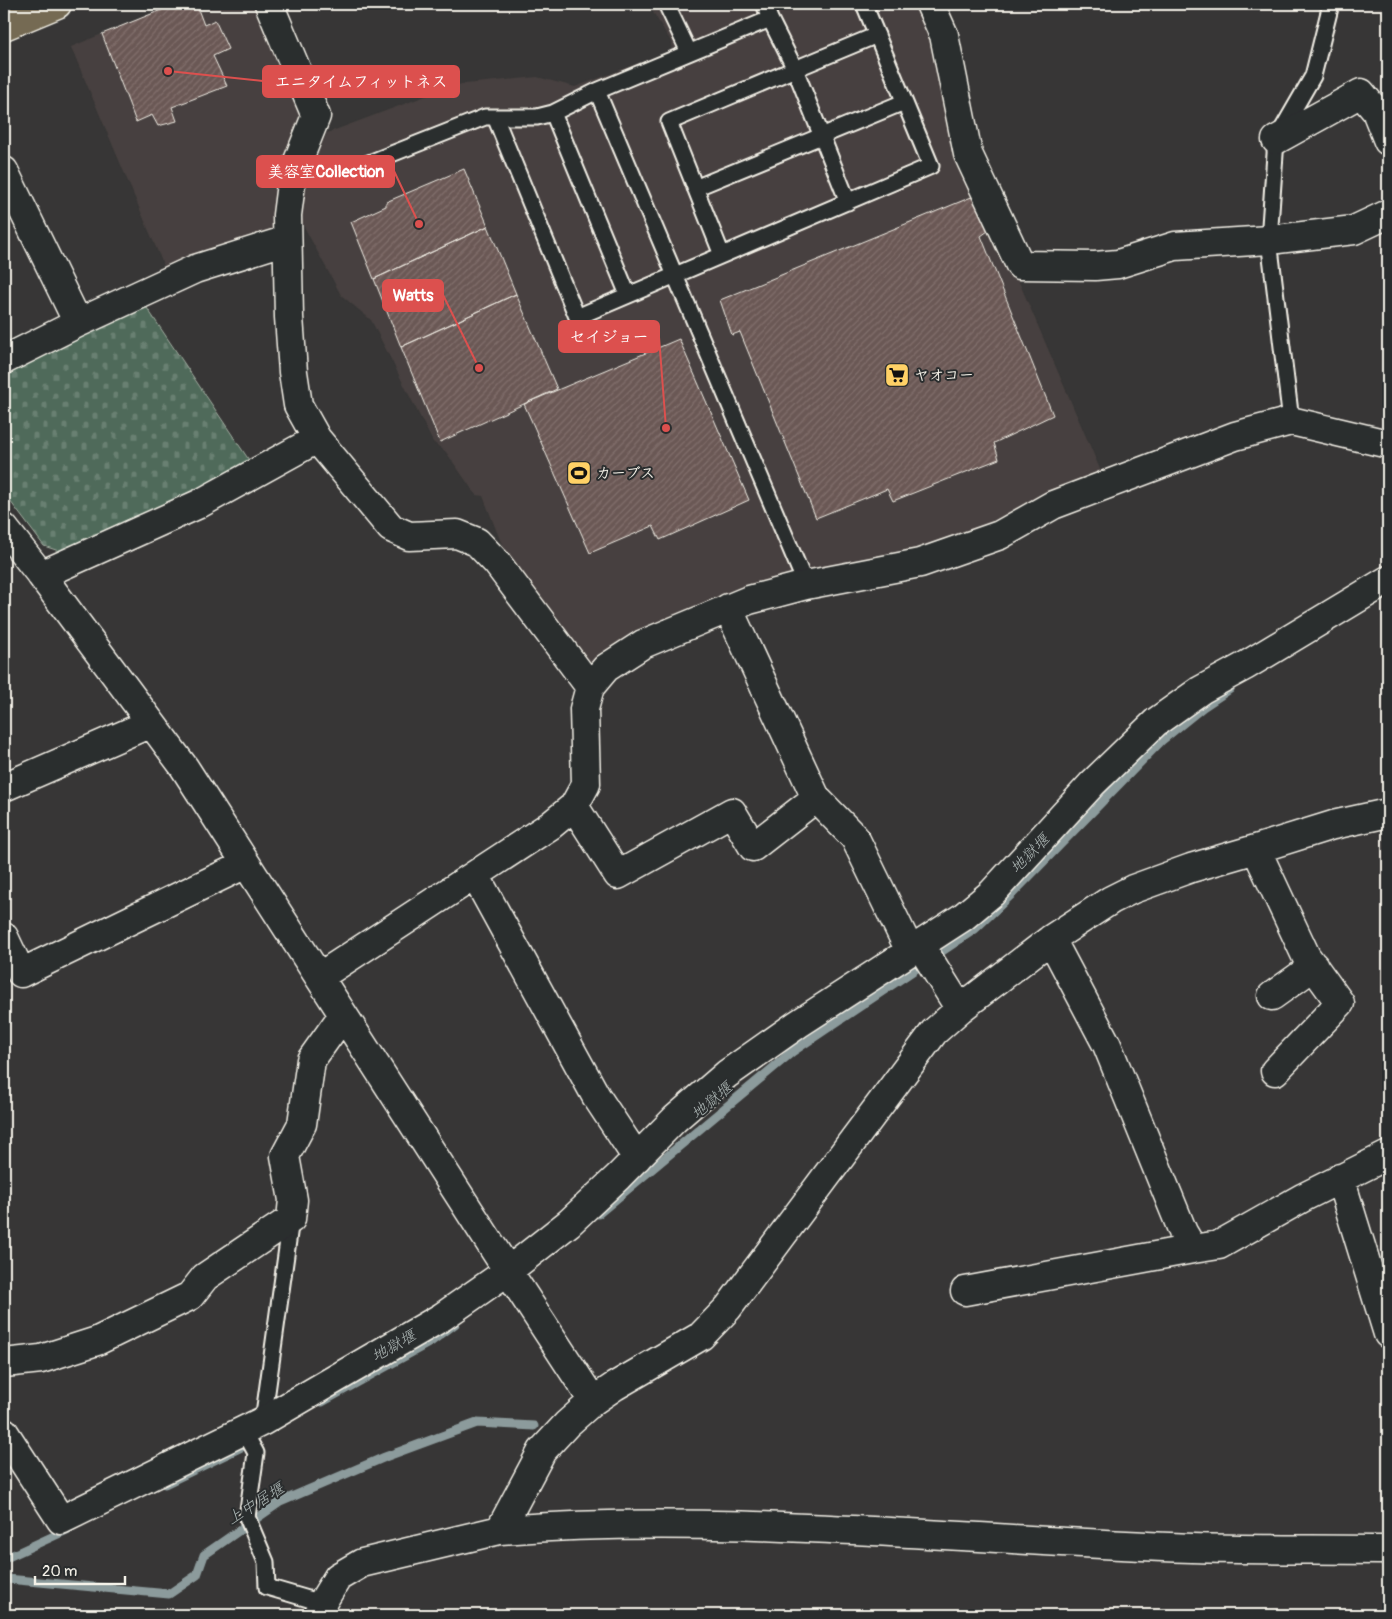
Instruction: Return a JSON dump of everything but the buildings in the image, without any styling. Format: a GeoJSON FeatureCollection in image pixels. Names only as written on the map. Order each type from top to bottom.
{"type":"FeatureCollection","features":[{"type":"Feature","properties":{"kind":"main road"},"geometry":{"type":"LineString","coordinates":[[4,26],[57,4]]}},
{"type":"Feature","properties":{"kind":"street"},"geometry":{"type":"LineString","coordinates":[[269,4],[316,116],[292,176],[287,215],[289,317],[298,406],[317,439],[391,528],[409,536],[457,534],[477,542],[497,563],[590,687]]}},
{"type":"Feature","properties":{"kind":"street"},"geometry":{"type":"LineString","coordinates":[[930,4],[944,35],[968,154],[1020,265],[1095,266],[1118,264],[1175,246],[1269,240],[1354,230],[1388,214]]}},
{"type":"Feature","properties":{"kind":"street"},"geometry":{"type":"LineString","coordinates":[[1276,140],[1361,93],[1376,112],[1388,141]]}},
{"type":"Feature","properties":{"kind":"street"},"geometry":{"type":"LineString","coordinates":[[4,171],[78,323]]}},
{"type":"Feature","properties":{"kind":"street"},"geometry":{"type":"LineString","coordinates":[[4,360],[78,323],[195,269],[287,240]]}},
{"type":"Feature","properties":{"kind":"street"},"geometry":{"type":"LineString","coordinates":[[319,977],[551,825],[574,806],[586,784],[584,709],[590,687],[606,668],[643,644],[749,600],[920,562],[1000,535],[1053,505],[1235,436],[1291,421],[1388,444]]}},
{"type":"Feature","properties":{"kind":"street"},"geometry":{"type":"LineString","coordinates":[[42,575],[199,504],[317,439]]}},
{"type":"Feature","properties":{"kind":"street"},"geometry":{"type":"LineString","coordinates":[[8,542],[42,575],[184,767],[508,1271],[594,1401]]}},
{"type":"Feature","properties":{"kind":"street"},"geometry":{"type":"LineString","coordinates":[[4,1432],[61,1520],[254,1426],[442,1317],[508,1271],[569,1223],[675,1119],[727,1074],[798,1024],[963,917],[992,894],[1092,784],[1156,722],[1201,690],[1245,666],[1388,580]]}},
{"type":"Feature","properties":{"kind":"street"},"geometry":{"type":"LineString","coordinates":[[728,608],[816,798],[855,838],[915,948],[960,1009]]}},
{"type":"Feature","properties":{"kind":"street"},"geometry":{"type":"LineString","coordinates":[[4,786],[151,723]]}},
{"type":"Feature","properties":{"kind":"street"},"geometry":{"type":"LineString","coordinates":[[574,806],[618,875],[732,812],[753,847],[816,798]]}},
{"type":"Feature","properties":{"kind":"street"},"geometry":{"type":"LineString","coordinates":[[500,1530],[542,1451],[567,1424],[615,1386],[701,1336],[728,1308],[934,1032],[960,1009],[1051,939],[1111,900],[1134,889],[1191,868],[1333,825],[1383,818]]}},
{"type":"Feature","properties":{"kind":"street"},"geometry":{"type":"LineString","coordinates":[[1256,849],[1306,956],[1340,1003],[1275,1071]]}},
{"type":"Feature","properties":{"kind":"street"},"geometry":{"type":"LineString","coordinates":[[4,937],[21,974],[246,864]]}},
{"type":"Feature","properties":{"kind":"street"},"geometry":{"type":"LineString","coordinates":[[475,875],[596,1096],[637,1158]]}},
{"type":"Feature","properties":{"kind":"street"},"geometry":{"type":"LineString","coordinates":[[1051,939],[1107,1045],[1183,1232],[1193,1249]]}},
{"type":"Feature","properties":{"kind":"street"},"geometry":{"type":"LineString","coordinates":[[1272,996],[1314,966]]}},
{"type":"Feature","properties":{"kind":"street"},"geometry":{"type":"LineString","coordinates":[[4,1364],[40,1359],[97,1341],[190,1296],[205,1277],[291,1220],[293,1200],[285,1156],[302,1124],[310,1060],[343,1015]]}},
{"type":"Feature","properties":{"kind":"street"},"geometry":{"type":"LineString","coordinates":[[965,1291],[1218,1244],[1388,1154]]}},
{"type":"Feature","properties":{"kind":"street"},"geometry":{"type":"LineString","coordinates":[[1340,1178],[1388,1334]]}},
{"type":"Feature","properties":{"kind":"street"},"geometry":{"type":"LineString","coordinates":[[321,1609],[338,1577],[362,1563],[500,1530],[595,1525],[734,1526],[864,1530],[1192,1548],[1388,1550]]}},
{"type":"Feature","properties":{"kind":"lane"},"geometry":{"type":"LineString","coordinates":[[672,4],[668,8],[689,52]]}},
{"type":"Feature","properties":{"kind":"lane"},"geometry":{"type":"LineString","coordinates":[[764,4],[795,69],[848,202]]}},
{"type":"Feature","properties":{"kind":"lane"},"geometry":{"type":"LineString","coordinates":[[495,117],[577,317],[931,166],[864,4]]}},
{"type":"Feature","properties":{"kind":"lane"},"geometry":{"type":"LineString","coordinates":[[1291,421],[1269,240],[1276,140],[1312,76],[1331,4]]}},
{"type":"Feature","properties":{"kind":"lane"},"geometry":{"type":"LineString","coordinates":[[295,168],[346,172],[485,117],[537,117],[553,113],[596,91],[770,19]]}},
{"type":"Feature","properties":{"kind":"lane"},"geometry":{"type":"LineString","coordinates":[[722,255],[668,122],[877,35]]}},
{"type":"Feature","properties":{"kind":"lane"},"geometry":{"type":"LineString","coordinates":[[596,91],[806,586]]}},
{"type":"Feature","properties":{"kind":"lane"},"geometry":{"type":"LineString","coordinates":[[695,188],[904,102]]}},
{"type":"Feature","properties":{"kind":"lane"},"geometry":{"type":"LineString","coordinates":[[553,113],[628,295]]}},
{"type":"Feature","properties":{"kind":"lane"},"geometry":{"type":"LineString","coordinates":[[291,1220],[254,1426],[256,1453],[247,1517],[266,1562],[267,1587],[321,1609]]}},
{"type":"Feature","properties":{"kind":"shaded area"},"geometry":{"type":"Polygon","coordinates":[[[173,4],[257,4],[301,112],[279,172],[271,237],[166,271],[71,47],[173,4]]]}},
{"type":"Feature","properties":{"kind":"shaded area"},"geometry":{"type":"Polygon","coordinates":[[[648,4],[920,4],[977,185],[1103,476],[983,532],[903,558],[589,672],[509,563],[483,496],[476,495],[446,452],[433,442],[371,320],[341,295],[302,223],[306,176],[327,133],[455,85],[537,77],[575,87],[671,51],[672,43],[648,4]]]}},
{"type":"Feature","properties":{"kind":"green space"},"geometry":{"type":"Polygon","coordinates":[[[145,305],[251,463],[193,494],[75,549],[59,551],[44,546],[4,493],[4,373],[145,305]]]}},
{"type":"Feature","properties":{"kind":"waterway","name":"地獄堰"},"geometry":{"type":"LineString","coordinates":[[598,1214],[792,1052],[975,929],[1012,894],[1161,741],[1203,707],[1230,689]]}},
{"type":"Feature","properties":{"kind":"waterway","name":"地獄堰"},"geometry":{"type":"LineString","coordinates":[[322,1402],[432,1341],[455,1324]]}},
{"type":"Feature","properties":{"kind":"waterway","name":"上中居堰"},"geometry":{"type":"LineString","coordinates":[[4,1581],[7,1579],[169,1594],[197,1575],[204,1555],[280,1502],[385,1457],[477,1423],[534,1426]]}},
{"type":"Feature","properties":{"kind":"waterway","name":"地獄堰"},"geometry":{"type":"LineString","coordinates":[[165,1484],[254,1441]]}},
{"type":"Feature","properties":{"kind":"waterway","name":"地獄堰"},"geometry":{"type":"LineString","coordinates":[[4,1559],[69,1529]]}},
{"type":"Feature","properties":{"kind":"place","name":"エニタイムフィットネス"},"geometry":{"type":"Point","coordinates":[168,71]}},
{"type":"Feature","properties":{"kind":"place","name":"美容室Collection"},"geometry":{"type":"Point","coordinates":[419,224]}},
{"type":"Feature","properties":{"kind":"place","name":"Watts"},"geometry":{"type":"Point","coordinates":[479,368]}},
{"type":"Feature","properties":{"kind":"place","name":"ヤオコー"},"geometry":{"type":"Point","coordinates":[897,375]}},
{"type":"Feature","properties":{"kind":"place","name":"セイジョー"},"geometry":{"type":"Point","coordinates":[666,428]}},
{"type":"Feature","properties":{"kind":"place","name":"カーブス"},"geometry":{"type":"Point","coordinates":[579,473]}}]}
